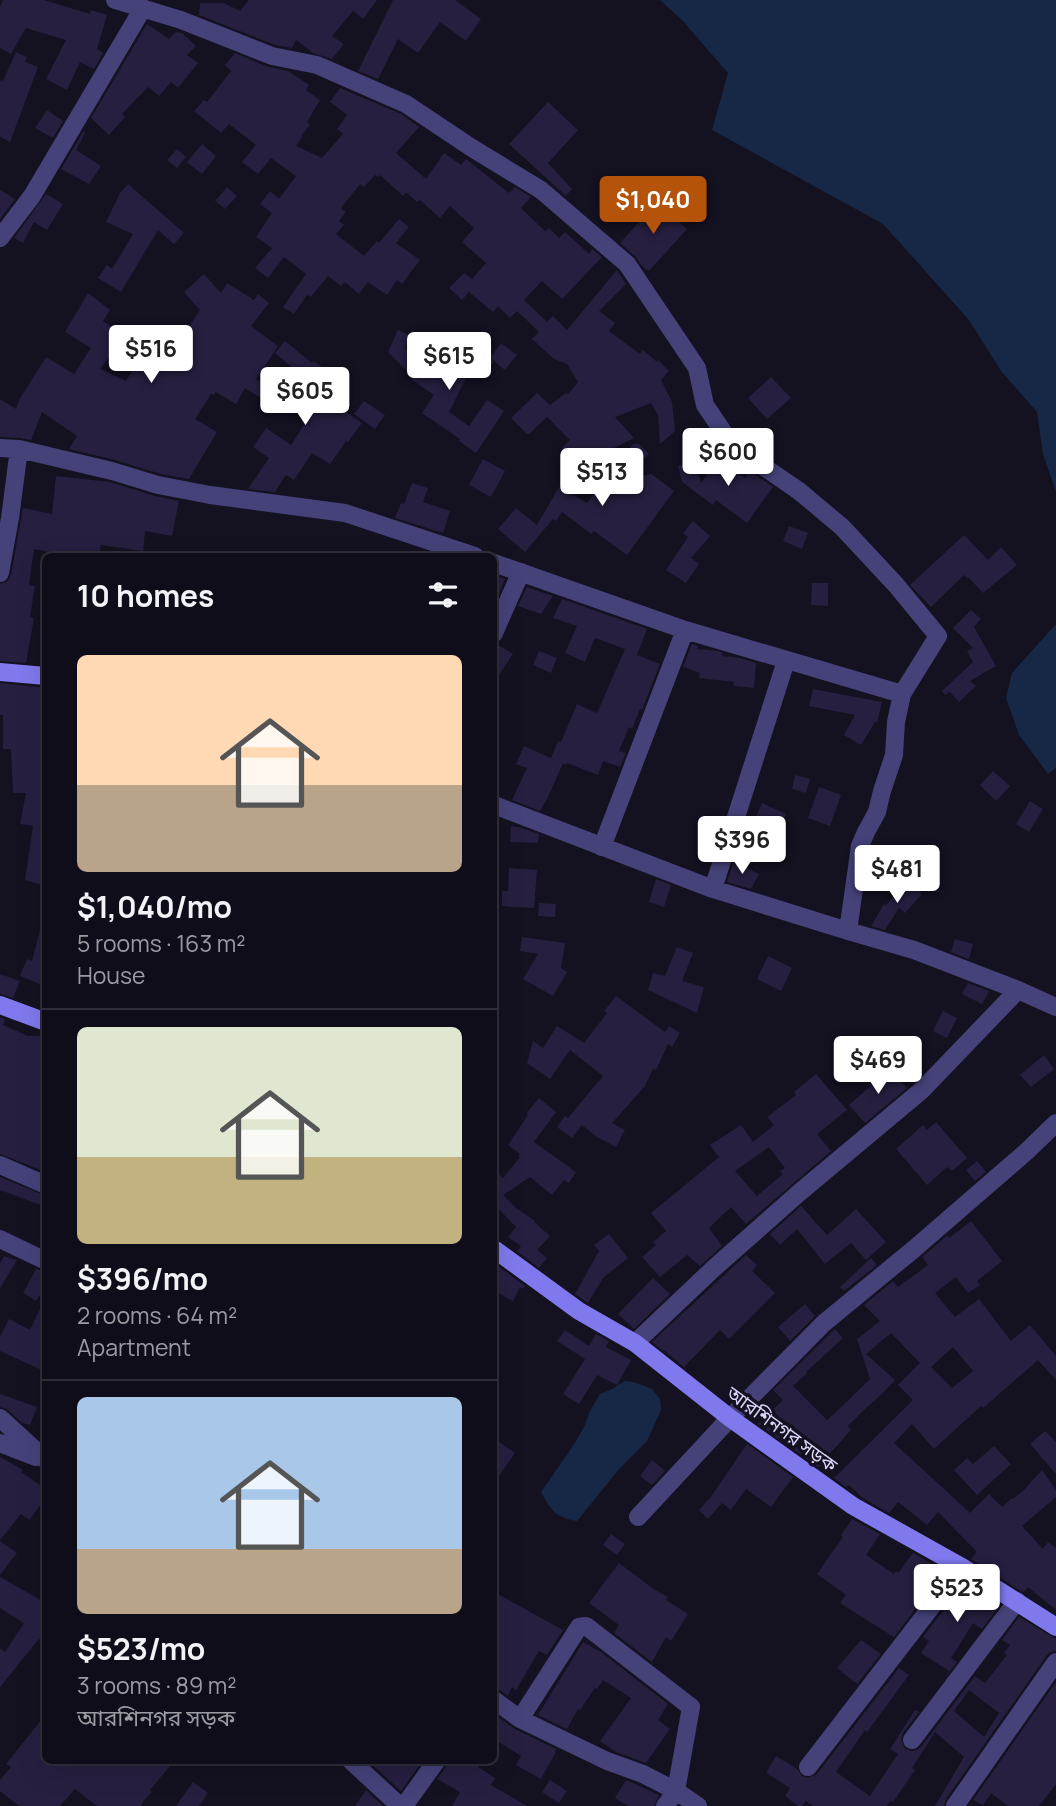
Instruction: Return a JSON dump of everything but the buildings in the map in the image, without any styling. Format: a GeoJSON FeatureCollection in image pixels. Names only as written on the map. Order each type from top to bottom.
{"type":"FeatureCollection","features":[{"type":"Feature","properties":{"kind":"street"},"geometry":{"type":"LineString","coordinates":[[114,0],[181,20],[272,56],[317,65],[406,104],[541,190],[626,264],[697,368],[705,405],[732,445],[799,491],[842,527],[897,585],[938,636],[902,694],[896,722],[894,755],[877,812],[860,846],[848,932]]}},
{"type":"Feature","properties":{"kind":"street"},"geometry":{"type":"LineString","coordinates":[[0,238],[32,196],[142,8]]}},
{"type":"Feature","properties":{"kind":"street"},"geometry":{"type":"LineString","coordinates":[[0,448],[19,449],[197,493],[345,513],[466,553]]}},
{"type":"Feature","properties":{"kind":"street"},"geometry":{"type":"LineString","coordinates":[[0,573],[19,449]]}},
{"type":"Feature","properties":{"kind":"street"},"geometry":{"type":"LineString","coordinates":[[497,564],[685,630],[902,694]]}},
{"type":"Feature","properties":{"kind":"street"},"geometry":{"type":"LineString","coordinates":[[497,627],[521,572]]}},
{"type":"Feature","properties":{"kind":"street"},"geometry":{"type":"LineString","coordinates":[[603,847],[685,630]]}},
{"type":"Feature","properties":{"kind":"street"},"geometry":{"type":"LineString","coordinates":[[713,889],[786,661]]}},
{"type":"Feature","properties":{"kind":"street"},"geometry":{"type":"LineString","coordinates":[[0,672],[42,676]]}},
{"type":"Feature","properties":{"kind":"street"},"geometry":{"type":"LineString","coordinates":[[497,806],[713,889],[914,950],[1056,1007]]}},
{"type":"Feature","properties":{"kind":"street"},"geometry":{"type":"LineString","coordinates":[[635,1343],[800,1192],[922,1090],[1018,990]]}},
{"type":"Feature","properties":{"kind":"street"},"geometry":{"type":"LineString","coordinates":[[0,1005],[42,1021]]}},
{"type":"Feature","properties":{"kind":"street"},"geometry":{"type":"LineString","coordinates":[[638,1517],[730,1418],[824,1323],[914,1249],[1056,1123]]}},
{"type":"Feature","properties":{"kind":"street"},"geometry":{"type":"LineString","coordinates":[[0,1165],[42,1183]]}},
{"type":"Feature","properties":{"kind":"street"},"geometry":{"type":"LineString","coordinates":[[0,1239],[42,1259]]}},
{"type":"Feature","properties":{"kind":"street","name":"আরশিনগর সড়ক"},"geometry":{"type":"LineString","coordinates":[[497,1251],[579,1311],[635,1343],[730,1418],[853,1506],[962,1567],[1056,1627]]}},
{"type":"Feature","properties":{"kind":"street"},"geometry":{"type":"LineString","coordinates":[[0,1418],[42,1457]]}},
{"type":"Feature","properties":{"kind":"street"},"geometry":{"type":"LineString","coordinates":[[0,1443],[42,1459]]}},
{"type":"Feature","properties":{"kind":"street"},"geometry":{"type":"LineString","coordinates":[[808,1767],[962,1567]]}},
{"type":"Feature","properties":{"kind":"street"},"geometry":{"type":"LineString","coordinates":[[912,1741],[1017,1601]]}},
{"type":"Feature","properties":{"kind":"street"},"geometry":{"type":"LineString","coordinates":[[520,1719],[579,1626],[586,1626],[691,1707],[671,1799]]}},
{"type":"Feature","properties":{"kind":"street"},"geometry":{"type":"LineString","coordinates":[[955,1806],[1056,1662]]}},
{"type":"Feature","properties":{"kind":"street"},"geometry":{"type":"LineString","coordinates":[[497,1702],[520,1719],[607,1761],[643,1774],[671,1799],[698,1806]]}},
{"type":"Feature","properties":{"kind":"street"},"geometry":{"type":"LineString","coordinates":[[355,1764],[402,1806],[434,1764]]}},
{"type":"Feature","properties":{"kind":"water"},"geometry":{"type":"Polygon","coordinates":[[[660,0],[1056,0],[1056,492],[1043,454],[1037,412],[1001,371],[969,320],[883,224],[712,130],[728,73],[682,20],[660,0]]]}},
{"type":"Feature","properties":{"kind":"water"},"geometry":{"type":"Polygon","coordinates":[[[1056,624],[1056,768],[1048,774],[1019,735],[1006,698],[1012,673],[1056,624]]]}},
{"type":"Feature","properties":{"kind":"water"},"geometry":{"type":"Polygon","coordinates":[[[625,1381],[652,1389],[660,1399],[661,1410],[647,1441],[620,1468],[577,1521],[564,1518],[551,1508],[541,1492],[573,1446],[600,1394],[625,1381]]]}}]}
